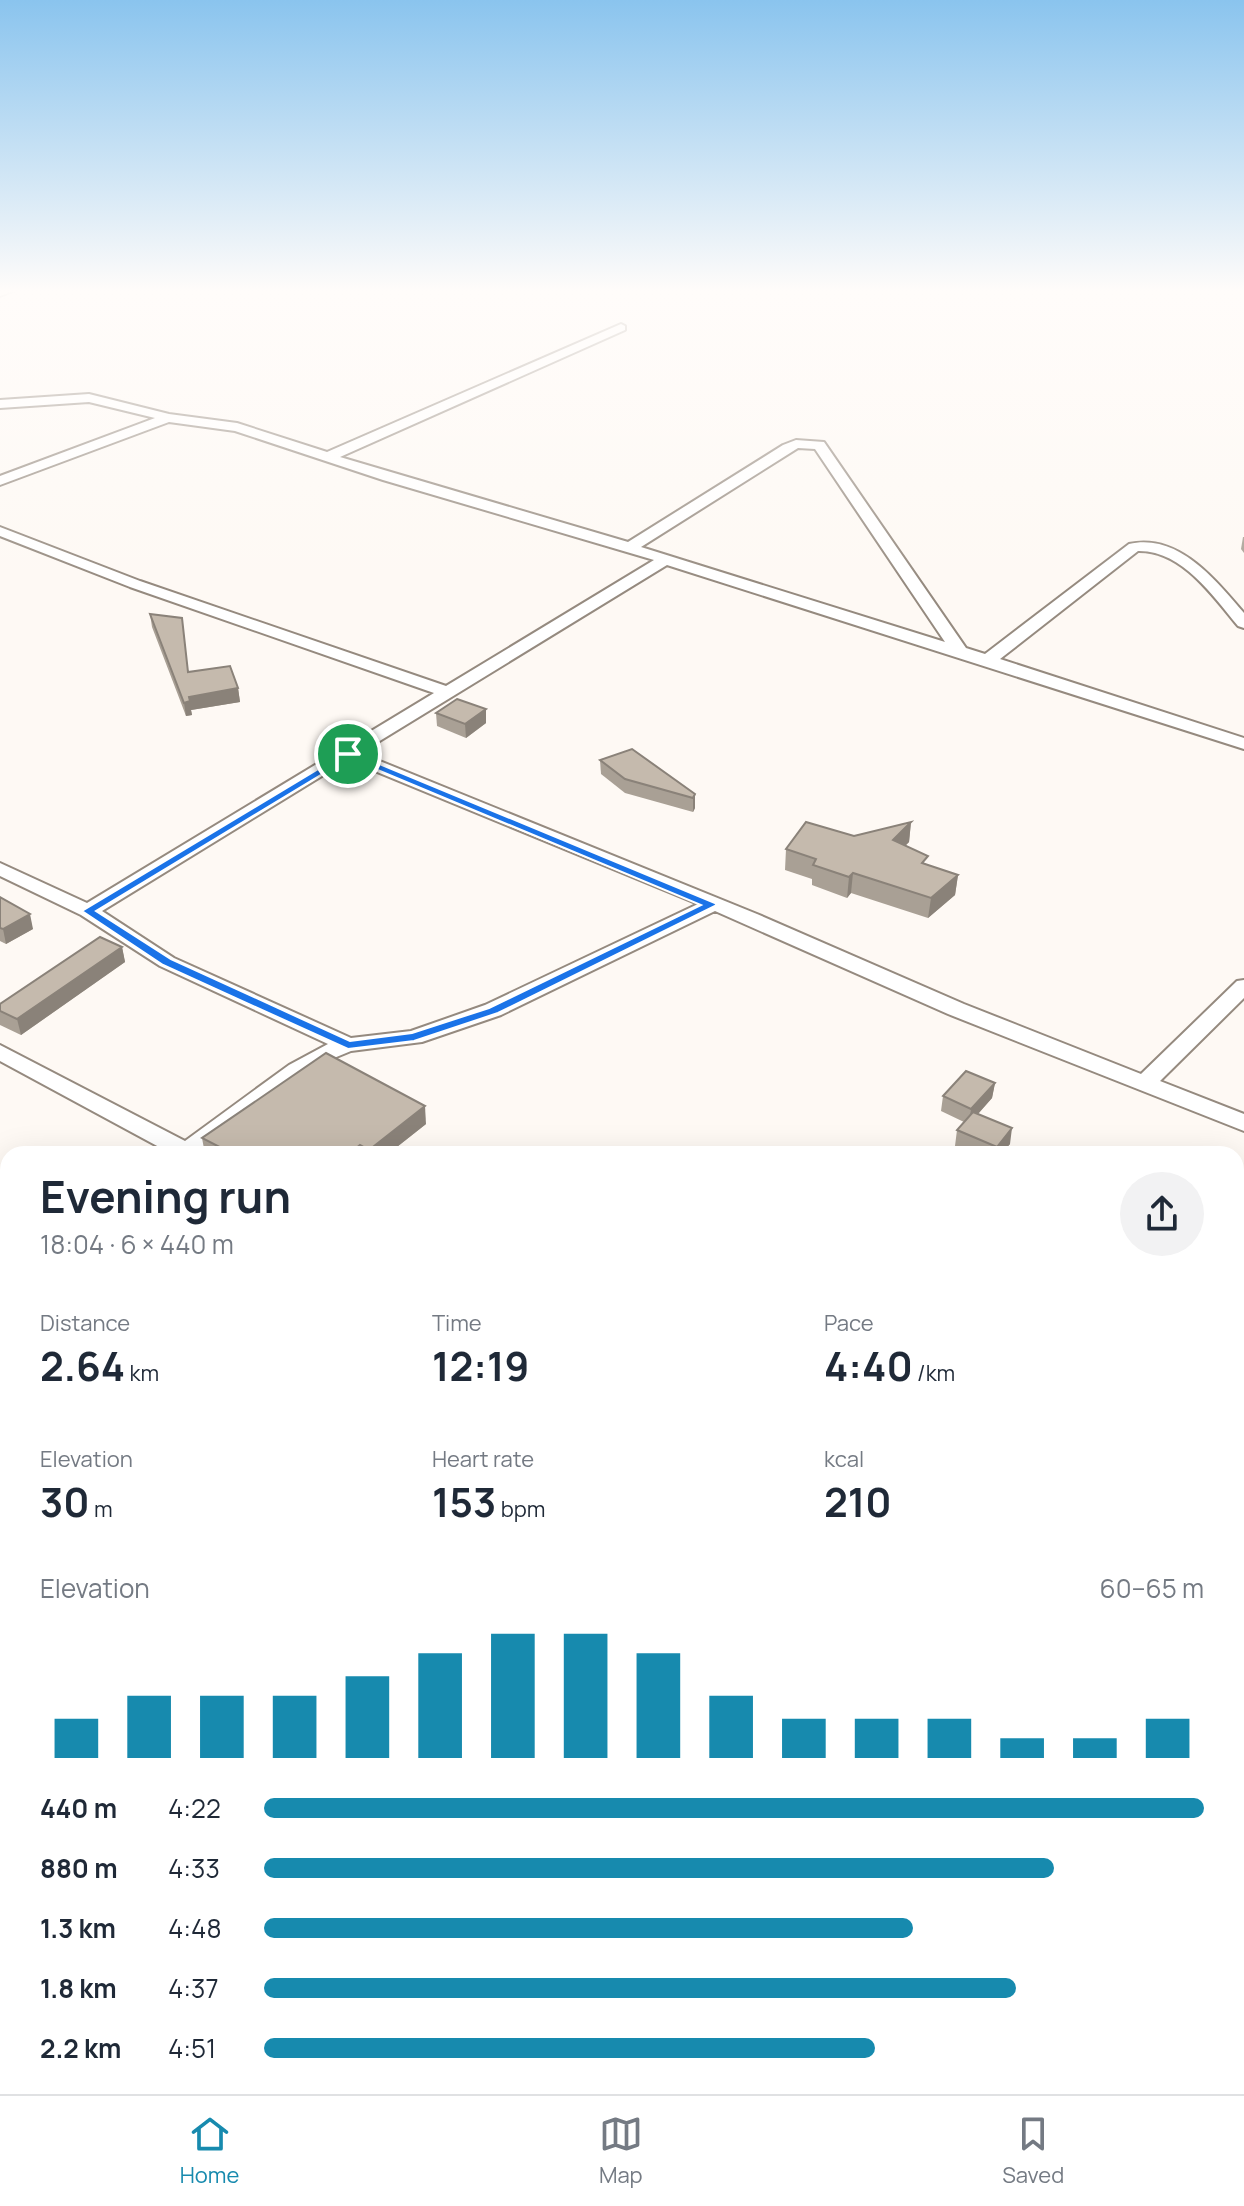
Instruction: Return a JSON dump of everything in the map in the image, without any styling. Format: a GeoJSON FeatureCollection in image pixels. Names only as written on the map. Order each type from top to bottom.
{"type":"FeatureCollection","features":[{"type":"Feature","properties":{"kind":"street"},"geometry":{"type":"LineString","coordinates":[[332,455],[487,387]]}},
{"type":"Feature","properties":{"kind":"street"},"geometry":{"type":"LineString","coordinates":[[0,404],[81,397],[169,418],[221,422],[332,455],[388,477],[666,559],[988,660],[1244,744]]}},
{"type":"Feature","properties":{"kind":"street"},"geometry":{"type":"LineString","coordinates":[[0,481],[169,418]]}},
{"type":"Feature","properties":{"kind":"street"},"geometry":{"type":"LineString","coordinates":[[629,548],[788,448],[796,444],[819,445],[825,448],[960,652]]}},
{"type":"Feature","properties":{"kind":"street"},"geometry":{"type":"LineString","coordinates":[[0,531],[135,584],[448,692]]}},
{"type":"Feature","properties":{"kind":"street"},"geometry":{"type":"LineString","coordinates":[[988,660],[1134,547],[1143,545],[1170,550],[1244,623]]}},
{"type":"Feature","properties":{"kind":"street"},"geometry":{"type":"LineString","coordinates":[[88,911],[666,559]]}},
{"type":"Feature","properties":{"kind":"street"},"geometry":{"type":"LineString","coordinates":[[348,754],[711,905],[750,918],[956,1009],[1244,1123]]}},
{"type":"Feature","properties":{"kind":"street"},"geometry":{"type":"LineString","coordinates":[[0,869],[88,911],[167,962],[348,1045]]}},
{"type":"Feature","properties":{"kind":"street"},"geometry":{"type":"LineString","coordinates":[[195,1146],[297,1070],[348,1045],[414,1037],[493,1010],[711,905]]}},
{"type":"Feature","properties":{"kind":"street"},"geometry":{"type":"LineString","coordinates":[[1146,1082],[1244,986]]}},
{"type":"Feature","properties":{"kind":"street"},"geometry":{"type":"LineString","coordinates":[[0,1052],[173,1146]]}},
{"type":"Feature","properties":{"kind":"building"},"geometry":{"type":"Polygon","coordinates":[[[150,614],[182,618],[188,672],[230,666],[238,688],[189,697],[190,701],[184,703],[150,614]]]}},
{"type":"Feature","properties":{"kind":"building"},"geometry":{"type":"Polygon","coordinates":[[[457,699],[486,709],[465,724],[436,713],[457,699]]]}},
{"type":"Feature","properties":{"kind":"building"},"geometry":{"type":"Polygon","coordinates":[[[632,749],[695,794],[693,798],[625,779],[600,760],[632,749]]]}},
{"type":"Feature","properties":{"kind":"building"},"geometry":{"type":"Polygon","coordinates":[[[806,822],[854,836],[911,822],[893,840],[928,856],[922,863],[958,875],[931,898],[853,873],[849,877],[813,865],[816,859],[786,849],[806,822]]]}},
{"type":"Feature","properties":{"kind":"building"},"geometry":{"type":"Polygon","coordinates":[[[0,897],[30,914],[0,928],[0,897]]]}},
{"type":"Feature","properties":{"kind":"building"},"geometry":{"type":"Polygon","coordinates":[[[100,937],[122,947],[17,1019],[0,1011],[0,1004],[100,937]]]}},
{"type":"Feature","properties":{"kind":"building"},"geometry":{"type":"Polygon","coordinates":[[[326,1053],[425,1106],[374,1146],[218,1146],[202,1138],[326,1053]]]}},
{"type":"Feature","properties":{"kind":"building"},"geometry":{"type":"Polygon","coordinates":[[[966,1071],[995,1083],[971,1109],[943,1096],[966,1071]]]}},
{"type":"Feature","properties":{"kind":"building"},"geometry":{"type":"Polygon","coordinates":[[[973,1112],[1012,1128],[998,1146],[957,1130],[973,1112]]]}},
{"type":"Feature","properties":{"kind":"route"},"geometry":{"type":"LineString","coordinates":[[348,754],[711,905],[493,1010],[414,1037],[348,1045],[167,962],[88,911],[348,754]]}}]}
